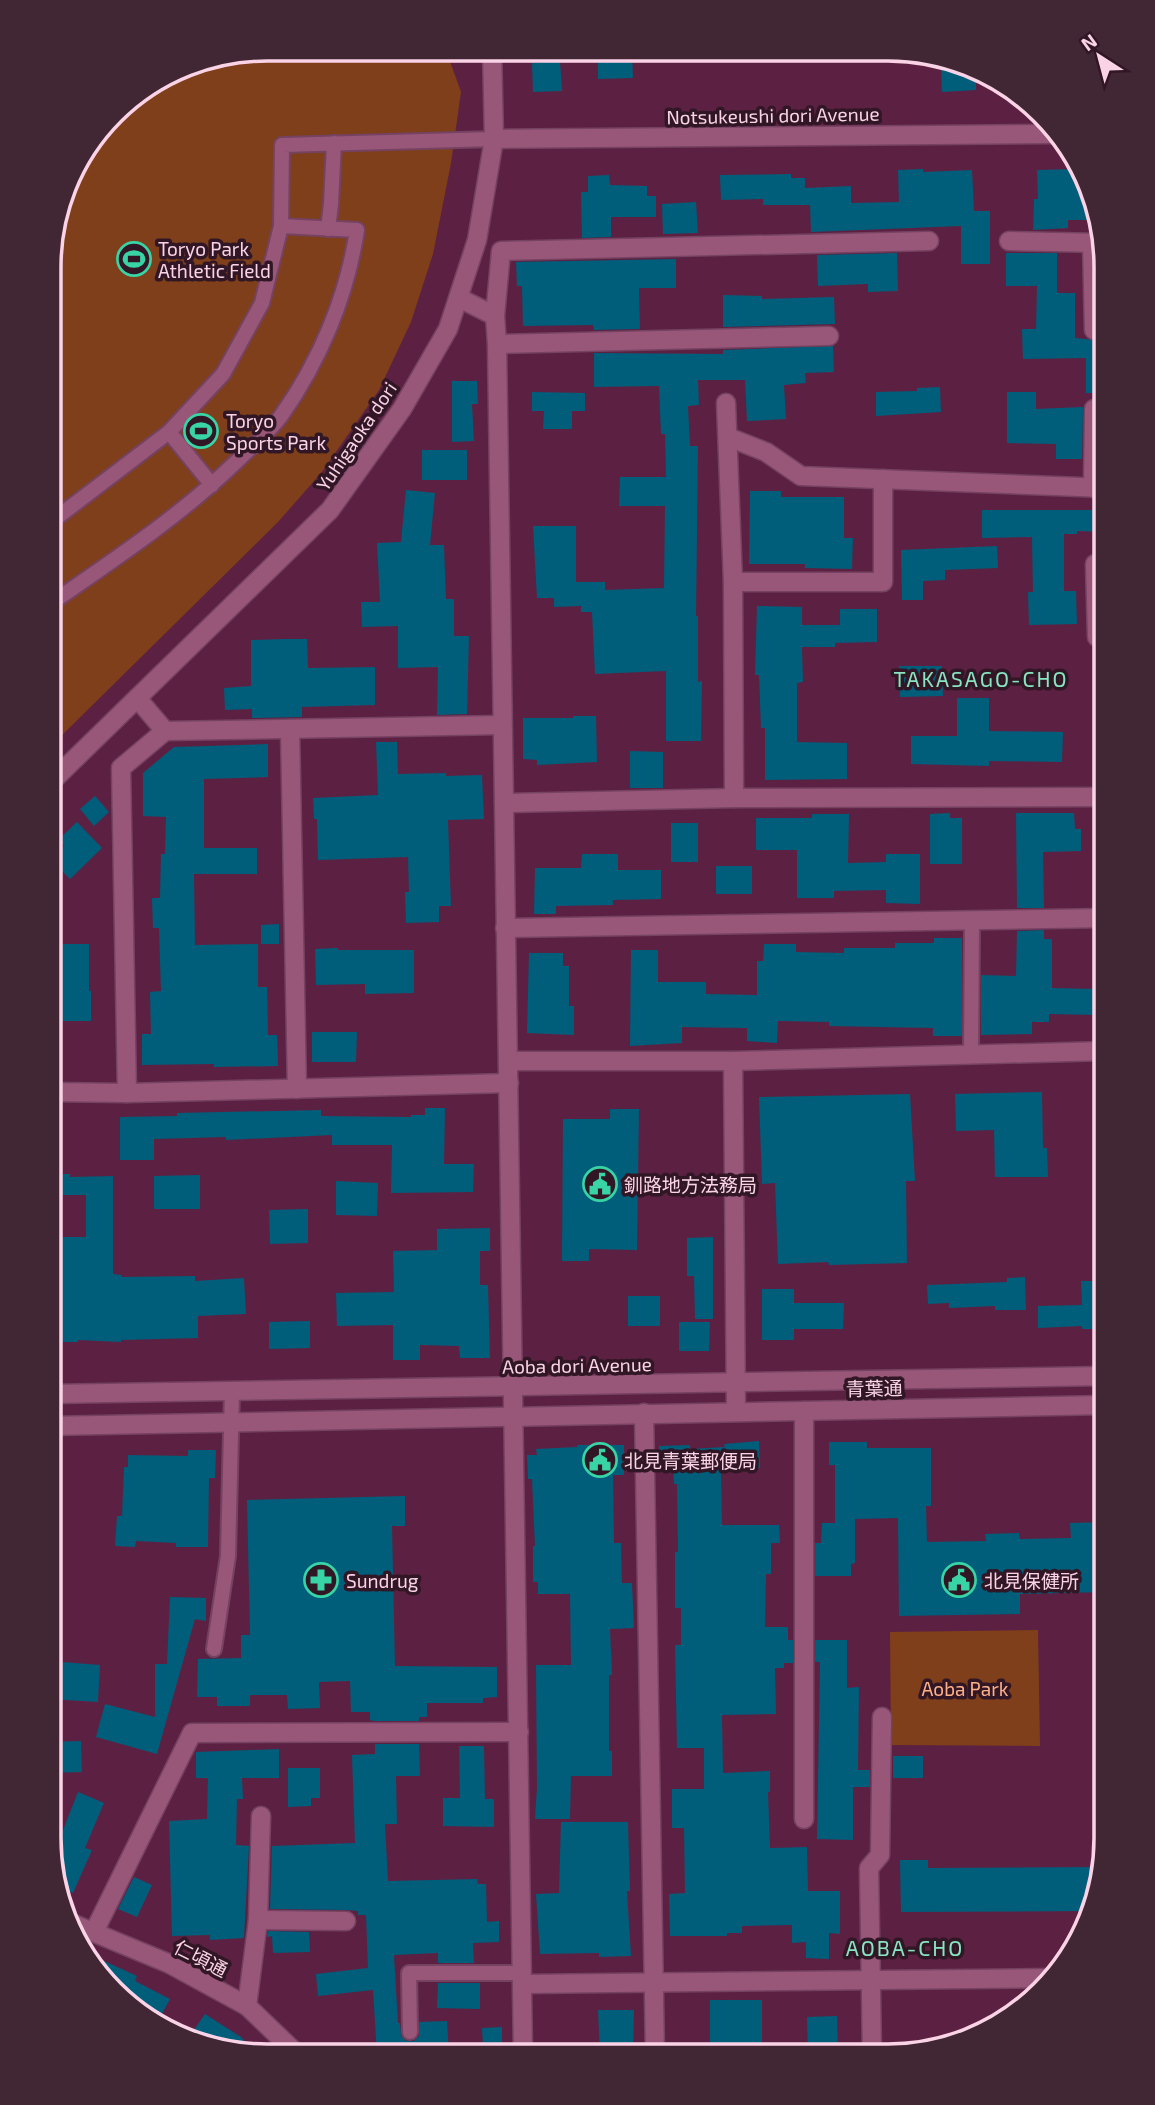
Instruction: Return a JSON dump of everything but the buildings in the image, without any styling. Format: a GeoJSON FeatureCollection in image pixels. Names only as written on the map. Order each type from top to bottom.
{"type":"FeatureCollection","features":[{"type":"Feature","properties":{"kind":"street","name":"Yuhigaoka dori"},"geometry":{"type":"LineString","coordinates":[[61,772],[330,510],[402,409],[448,329],[477,240],[494,139],[492,61]]}},
{"type":"Feature","properties":{"kind":"street","name":"Notsukeushi dori Avenue"},"geometry":{"type":"LineString","coordinates":[[494,139],[1045,134]]}},
{"type":"Feature","properties":{"kind":"street"},"geometry":{"type":"LineString","coordinates":[[523,2044],[515,1416],[495,316],[501,251],[929,240]]}},
{"type":"Feature","properties":{"kind":"street"},"geometry":{"type":"LineString","coordinates":[[1009,241],[1092,243]]}},
{"type":"Feature","properties":{"kind":"street"},"geometry":{"type":"LineString","coordinates":[[459,298],[495,316]]}},
{"type":"Feature","properties":{"kind":"street"},"geometry":{"type":"LineString","coordinates":[[497,344],[829,336]]}},
{"type":"Feature","properties":{"kind":"street"},"geometry":{"type":"LineString","coordinates":[[726,403],[733,582],[734,798]]}},
{"type":"Feature","properties":{"kind":"street"},"geometry":{"type":"LineString","coordinates":[[729,438],[766,453],[801,475],[1094,488]]}},
{"type":"Feature","properties":{"kind":"street"},"geometry":{"type":"LineString","coordinates":[[733,582],[883,582],[883,479]]}},
{"type":"Feature","properties":{"kind":"street"},"geometry":{"type":"LineString","coordinates":[[137,698],[165,731]]}},
{"type":"Feature","properties":{"kind":"street"},"geometry":{"type":"LineString","coordinates":[[127,1093],[121,768],[165,731],[502,725]]}},
{"type":"Feature","properties":{"kind":"street"},"geometry":{"type":"LineString","coordinates":[[290,729],[297,1089]]}},
{"type":"Feature","properties":{"kind":"street"},"geometry":{"type":"LineString","coordinates":[[504,803],[734,798],[1094,797]]}},
{"type":"Feature","properties":{"kind":"street"},"geometry":{"type":"LineString","coordinates":[[505,928],[1094,918]]}},
{"type":"Feature","properties":{"kind":"street"},"geometry":{"type":"LineString","coordinates":[[508,1061],[733,1061],[1094,1051]]}},
{"type":"Feature","properties":{"kind":"street"},"geometry":{"type":"LineString","coordinates":[[733,1061],[736,1411]]}},
{"type":"Feature","properties":{"kind":"street"},"geometry":{"type":"LineString","coordinates":[[61,1092],[127,1093],[509,1083]]}},
{"type":"Feature","properties":{"kind":"street","name":"Aoba dori Avenue"},"geometry":{"type":"LineString","coordinates":[[61,1394],[1093,1376]]}},
{"type":"Feature","properties":{"kind":"street","name":"青葉通"},"geometry":{"type":"LineString","coordinates":[[644,1413],[1093,1405]]}},
{"type":"Feature","properties":{"kind":"street"},"geometry":{"type":"LineString","coordinates":[[804,1410],[804,1819]]}},
{"type":"Feature","properties":{"kind":"street"},"geometry":{"type":"LineString","coordinates":[[61,1426],[644,1413],[655,2044]]}},
{"type":"Feature","properties":{"kind":"street"},"geometry":{"type":"LineString","coordinates":[[872,2044],[869,1868],[880,1855],[882,1717]]}},
{"type":"Feature","properties":{"kind":"street"},"geometry":{"type":"LineString","coordinates":[[94,1932],[192,1732],[519,1732]]}},
{"type":"Feature","properties":{"kind":"street"},"geometry":{"type":"LineString","coordinates":[[247,2006],[258,1920],[261,1816]]}},
{"type":"Feature","properties":{"kind":"street"},"geometry":{"type":"LineString","coordinates":[[258,1920],[346,1921]]}},
{"type":"Feature","properties":{"kind":"street","name":"仁頃通"},"geometry":{"type":"LineString","coordinates":[[82,1927],[170,1964],[247,2006],[287,2044]]}},
{"type":"Feature","properties":{"kind":"street"},"geometry":{"type":"LineString","coordinates":[[523,1978],[653,1982],[1038,1978]]}},
{"type":"Feature","properties":{"kind":"lane"},"geometry":{"type":"LineString","coordinates":[[61,514],[169,432],[223,374],[262,303],[281,226],[282,145],[494,139]]}},
{"type":"Feature","properties":{"kind":"lane"},"geometry":{"type":"LineString","coordinates":[[328,229],[334,144]]}},
{"type":"Feature","properties":{"kind":"lane"},"geometry":{"type":"LineString","coordinates":[[61,596],[120,556],[212,485],[280,417],[311,366],[334,319],[354,251],[357,230],[281,226]]}},
{"type":"Feature","properties":{"kind":"lane"},"geometry":{"type":"LineString","coordinates":[[169,432],[212,485]]}},
{"type":"Feature","properties":{"kind":"lane"},"geometry":{"type":"LineString","coordinates":[[971,1055],[972,921]]}},
{"type":"Feature","properties":{"kind":"lane"},"geometry":{"type":"LineString","coordinates":[[214,1649],[228,1556],[232,1391]]}},
{"type":"Feature","properties":{"kind":"lane"},"geometry":{"type":"LineString","coordinates":[[410,2032],[409,1973],[523,1978]]}},
{"type":"Feature","properties":{"kind":"green space","name":"Toryo Sports Park"},"geometry":{"type":"Polygon","coordinates":[[[268,61],[450,61],[461,92],[451,163],[433,254],[411,322],[379,390],[322,472],[278,522],[61,736],[61,268],[63,241],[72,201],[89,164],[112,132],[132,112],[164,89],[201,72],[241,63],[268,61]]]}},
{"type":"Feature","properties":{"kind":"green space","name":"Aoba Park"},"geometry":{"type":"Polygon","coordinates":[[[1038,1630],[1040,1746],[891,1745],[890,1632],[1038,1630]]]}},
{"type":"Feature","properties":{"kind":"place","name":"Toryo Park Athletic Field"},"geometry":{"type":"Point","coordinates":[134,259]}},
{"type":"Feature","properties":{"kind":"place","name":"Toryo Sports Park"},"geometry":{"type":"Point","coordinates":[201,431]}},
{"type":"Feature","properties":{"kind":"place","name":"釧路地方法務局"},"geometry":{"type":"Point","coordinates":[600,1184]}},
{"type":"Feature","properties":{"kind":"place","name":"北見青葉郵便局"},"geometry":{"type":"Point","coordinates":[600,1460]}},
{"type":"Feature","properties":{"kind":"place","name":"Sundrug"},"geometry":{"type":"Point","coordinates":[321,1580]}},
{"type":"Feature","properties":{"kind":"place","name":"北見保健所"},"geometry":{"type":"Point","coordinates":[959,1580]}},
{"type":"Feature","properties":{"kind":"district","name":"TAKASAGO-CHO"},"geometry":{"type":"Point","coordinates":[981,678]}},
{"type":"Feature","properties":{"kind":"district","name":"AOBA-CHO"},"geometry":{"type":"Point","coordinates":[905,1947]}}]}
